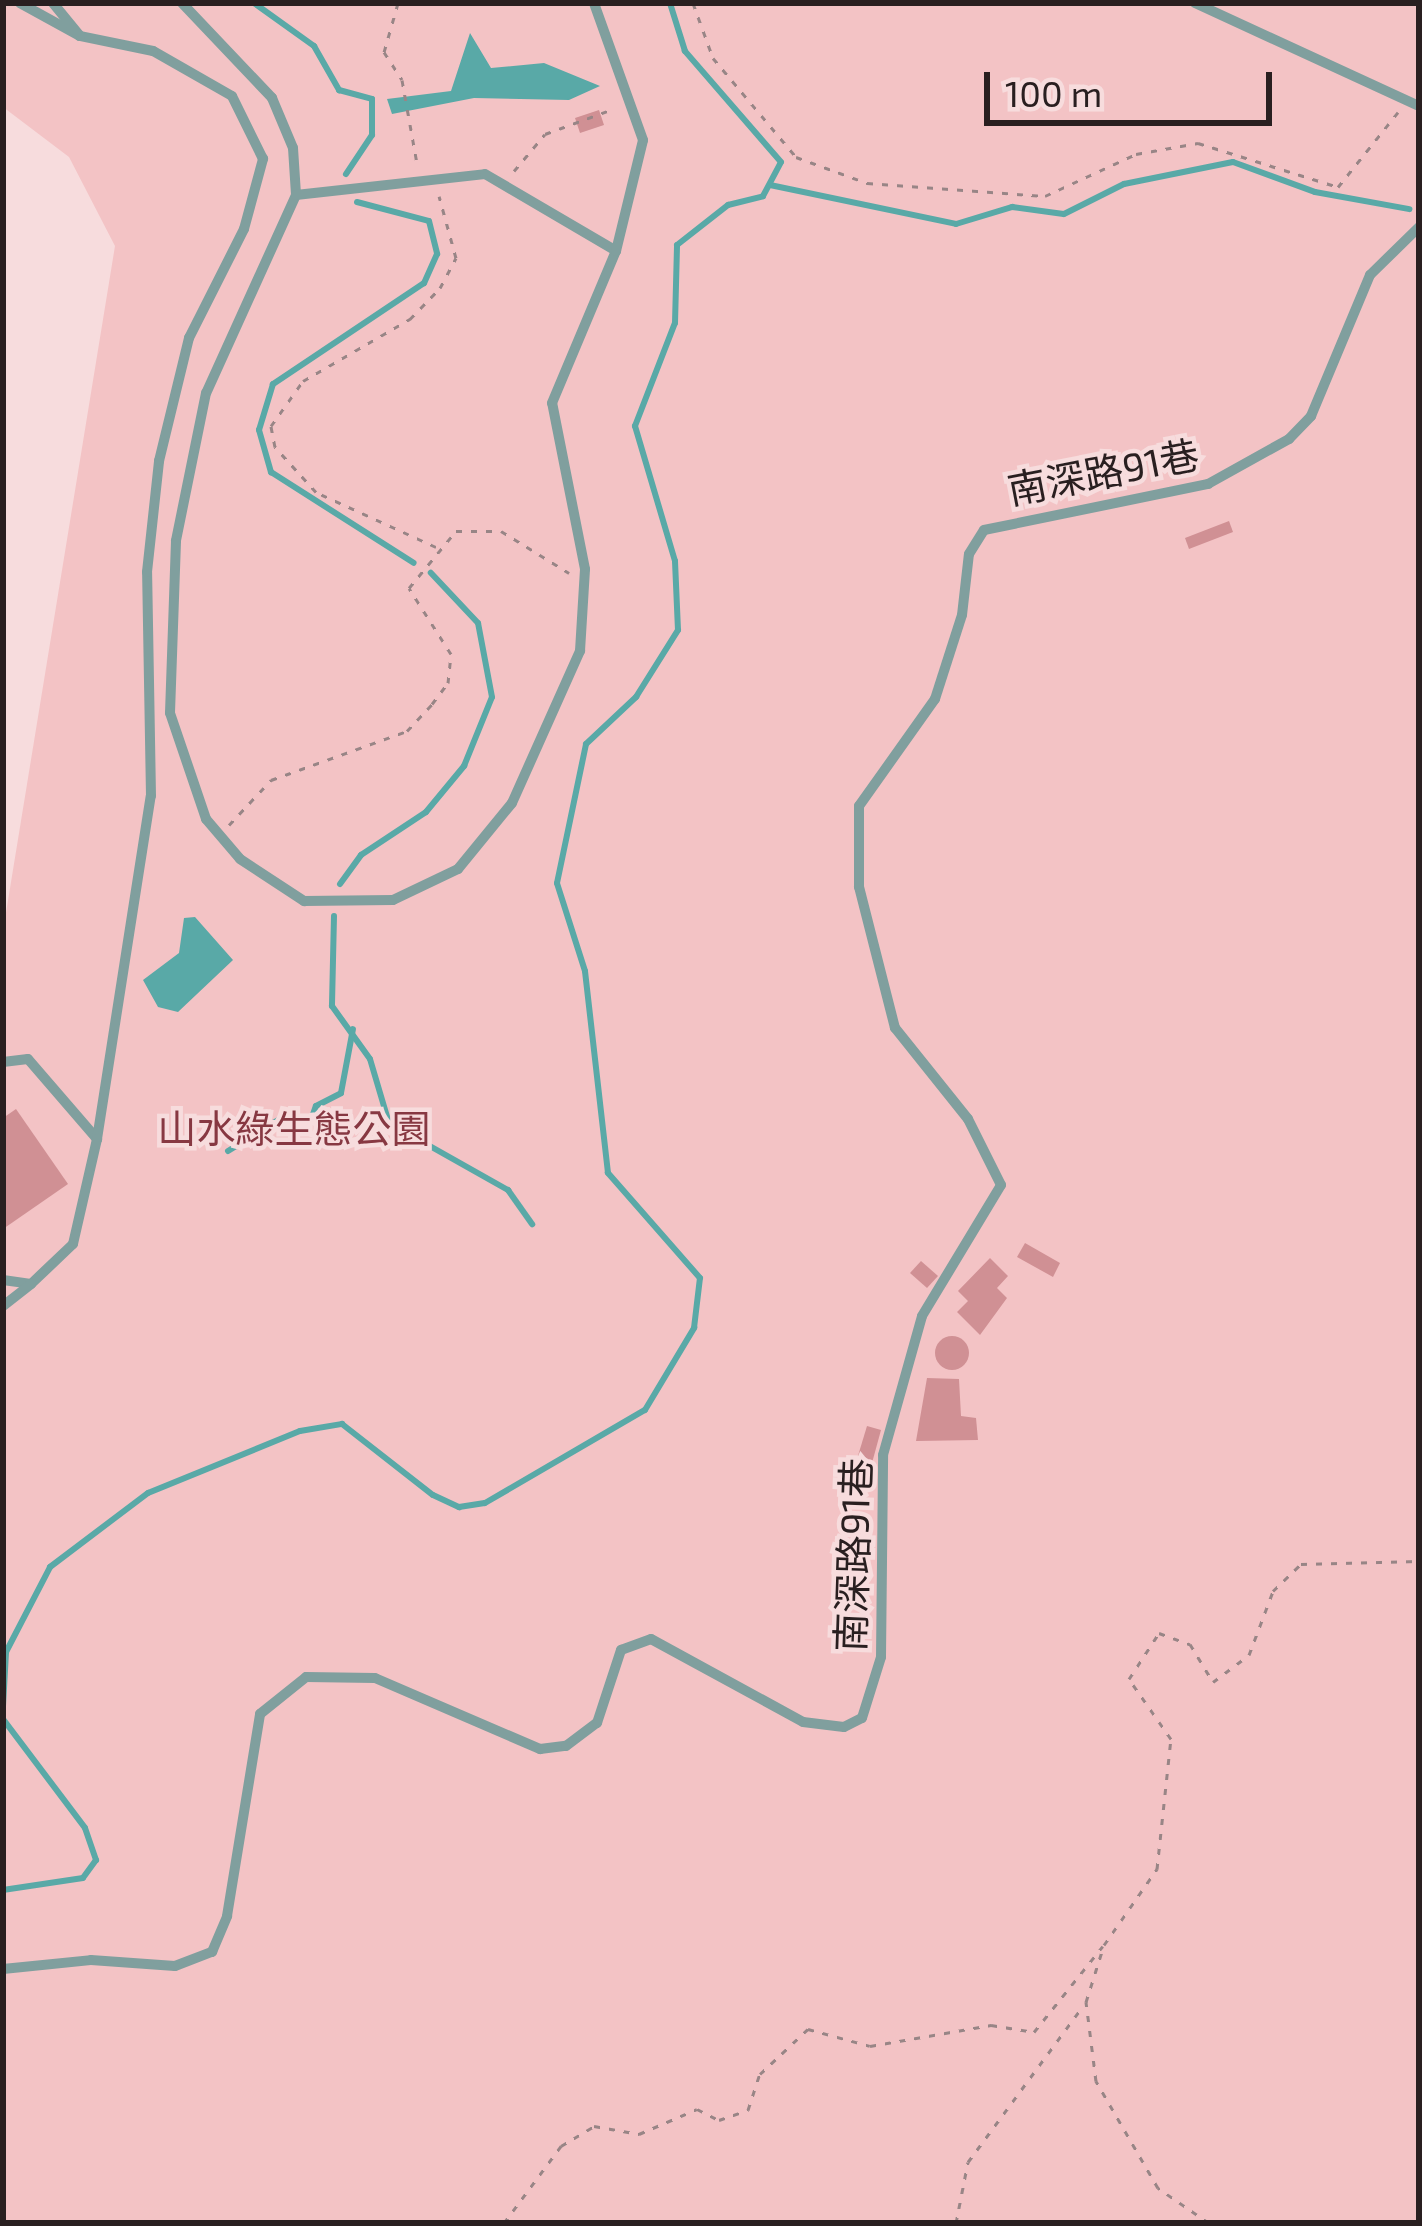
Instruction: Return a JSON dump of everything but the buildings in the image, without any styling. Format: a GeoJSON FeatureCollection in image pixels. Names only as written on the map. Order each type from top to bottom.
{"type":"FeatureCollection","features":[{"type":"Feature","properties":{"kind":"lane"},"geometry":{"type":"LineString","coordinates":[[3,1306],[73,1244],[97,1139],[151,796],[147,572],[159,460],[189,338],[244,230],[263,159],[232,96],[153,51],[80,36],[20,3]]}},
{"type":"Feature","properties":{"kind":"lane"},"geometry":{"type":"LineString","coordinates":[[53,3],[80,36]]}},
{"type":"Feature","properties":{"kind":"lane"},"geometry":{"type":"LineString","coordinates":[[182,3],[272,98],[293,148],[296,195],[206,393],[176,541],[170,713],[187,775],[219,835],[304,901],[393,900],[458,869],[512,803],[580,651],[584,584],[552,403],[616,251],[642,166],[631,92],[594,3]]}},
{"type":"Feature","properties":{"kind":"lane"},"geometry":{"type":"LineString","coordinates":[[1195,3],[1414,102]]}},
{"type":"Feature","properties":{"kind":"lane"},"geometry":{"type":"LineString","coordinates":[[296,195],[485,174],[616,251]]}},
{"type":"Feature","properties":{"kind":"lane","name":"南深路91巷"},"geometry":{"type":"LineString","coordinates":[[3,1969],[91,1960],[176,1966],[212,1952],[260,1714],[306,1677],[375,1678],[517,1746],[553,1748],[598,1723],[621,1650],[651,1639],[803,1722],[844,1726],[862,1718],[880,1657],[883,1455],[922,1316],[1001,1185],[968,1119],[895,1028],[859,887],[859,806],[935,699],[973,541],[1001,520],[1208,484],[1289,440],[1311,416],[1370,275],[1419,227]]}},
{"type":"Feature","properties":{"kind":"lane"},"geometry":{"type":"LineString","coordinates":[[3,1062],[28,1059],[97,1139]]}},
{"type":"Feature","properties":{"kind":"lane"},"geometry":{"type":"LineString","coordinates":[[3,1280],[31,1285]]}},
{"type":"Feature","properties":{"kind":"path"},"geometry":{"type":"LineString","coordinates":[[398,3],[383,52],[402,80],[424,178],[455,234],[456,259],[440,288],[410,320],[303,381],[271,425],[275,447],[316,491],[436,547]]}},
{"type":"Feature","properties":{"kind":"path"},"geometry":{"type":"LineString","coordinates":[[693,3],[713,58],[796,157],[867,183],[1045,196],[1136,154],[1198,143],[1338,187],[1414,102]]}},
{"type":"Feature","properties":{"kind":"path"},"geometry":{"type":"LineString","coordinates":[[507,183],[545,134],[607,116],[631,92]]}},
{"type":"Feature","properties":{"kind":"path"},"geometry":{"type":"LineString","coordinates":[[219,835],[271,780],[406,731],[448,683],[451,653],[409,588],[436,547],[456,531],[501,531],[584,584]]}},
{"type":"Feature","properties":{"kind":"path"},"geometry":{"type":"LineString","coordinates":[[505,2223],[561,2146],[594,2126],[639,2134],[697,2109],[719,2120],[748,2110],[760,2074],[808,2029],[871,2046],[991,2026],[1034,2032],[1157,1869],[1171,1739],[1129,1679],[1159,1633],[1190,1644],[1213,1682],[1249,1655],[1273,1591],[1301,1564],[1419,1561]]}},
{"type":"Feature","properties":{"kind":"path"},"geometry":{"type":"LineString","coordinates":[[956,2223],[968,2162],[1086,2002],[1104,1945]]}},
{"type":"Feature","properties":{"kind":"path"},"geometry":{"type":"LineString","coordinates":[[1086,2002],[1096,2080],[1158,2188],[1209,2223]]}},
{"type":"Feature","properties":{"kind":"green space","name":"山水綠生態公園"},"geometry":{"type":"Polygon","coordinates":[[[3,3],[1419,3],[1419,2223],[3,2223],[3,931],[115,246],[69,157],[3,107],[3,3]]]}},
{"type":"Feature","properties":{"kind":"water"},"geometry":{"type":"Polygon","coordinates":[[[470,33],[491,68],[544,63],[600,86],[569,100],[474,98],[392,114],[387,99],[451,91],[470,33]]]}},
{"type":"Feature","properties":{"kind":"water"},"geometry":{"type":"Polygon","coordinates":[[[195,917],[233,960],[178,1012],[158,1007],[143,980],[179,953],[184,918],[195,917]]]}},
{"type":"Feature","properties":{"kind":"waterway"},"geometry":{"type":"LineString","coordinates":[[254,3],[314,46],[339,90],[372,99],[372,135],[346,174]]}},
{"type":"Feature","properties":{"kind":"waterway"},"geometry":{"type":"LineString","coordinates":[[3,1706],[6,1652],[50,1567],[148,1493],[300,1431],[342,1424],[433,1495],[459,1507],[485,1503],[645,1410],[694,1328],[700,1278],[608,1173],[585,971],[557,883],[586,744],[636,697],[678,630],[675,561],[635,426],[675,323],[677,245],[728,205],[763,196],[781,162],[685,51],[670,3]]}},
{"type":"Feature","properties":{"kind":"waterway"},"geometry":{"type":"LineString","coordinates":[[770,185],[956,224],[1012,207],[1064,214],[1124,184],[1233,162],[1315,192],[1409,209]]}},
{"type":"Feature","properties":{"kind":"waterway"},"geometry":{"type":"LineString","coordinates":[[357,202],[429,221],[437,254],[424,283],[273,384],[259,430],[271,472],[414,563]]}},
{"type":"Feature","properties":{"kind":"waterway"},"geometry":{"type":"LineString","coordinates":[[340,884],[361,855],[426,812],[464,766],[492,697],[478,623],[431,573]]}},
{"type":"Feature","properties":{"kind":"waterway"},"geometry":{"type":"LineString","coordinates":[[334,916],[332,1006],[370,1059],[389,1123],[508,1190],[532,1224]]}},
{"type":"Feature","properties":{"kind":"waterway"},"geometry":{"type":"LineString","coordinates":[[228,1151],[283,1117],[310,1123],[316,1106],[341,1093],[353,1029]]}},
{"type":"Feature","properties":{"kind":"waterway"},"geometry":{"type":"LineString","coordinates":[[3,1719],[85,1828],[96,1860],[83,1878],[3,1890]]}}]}
